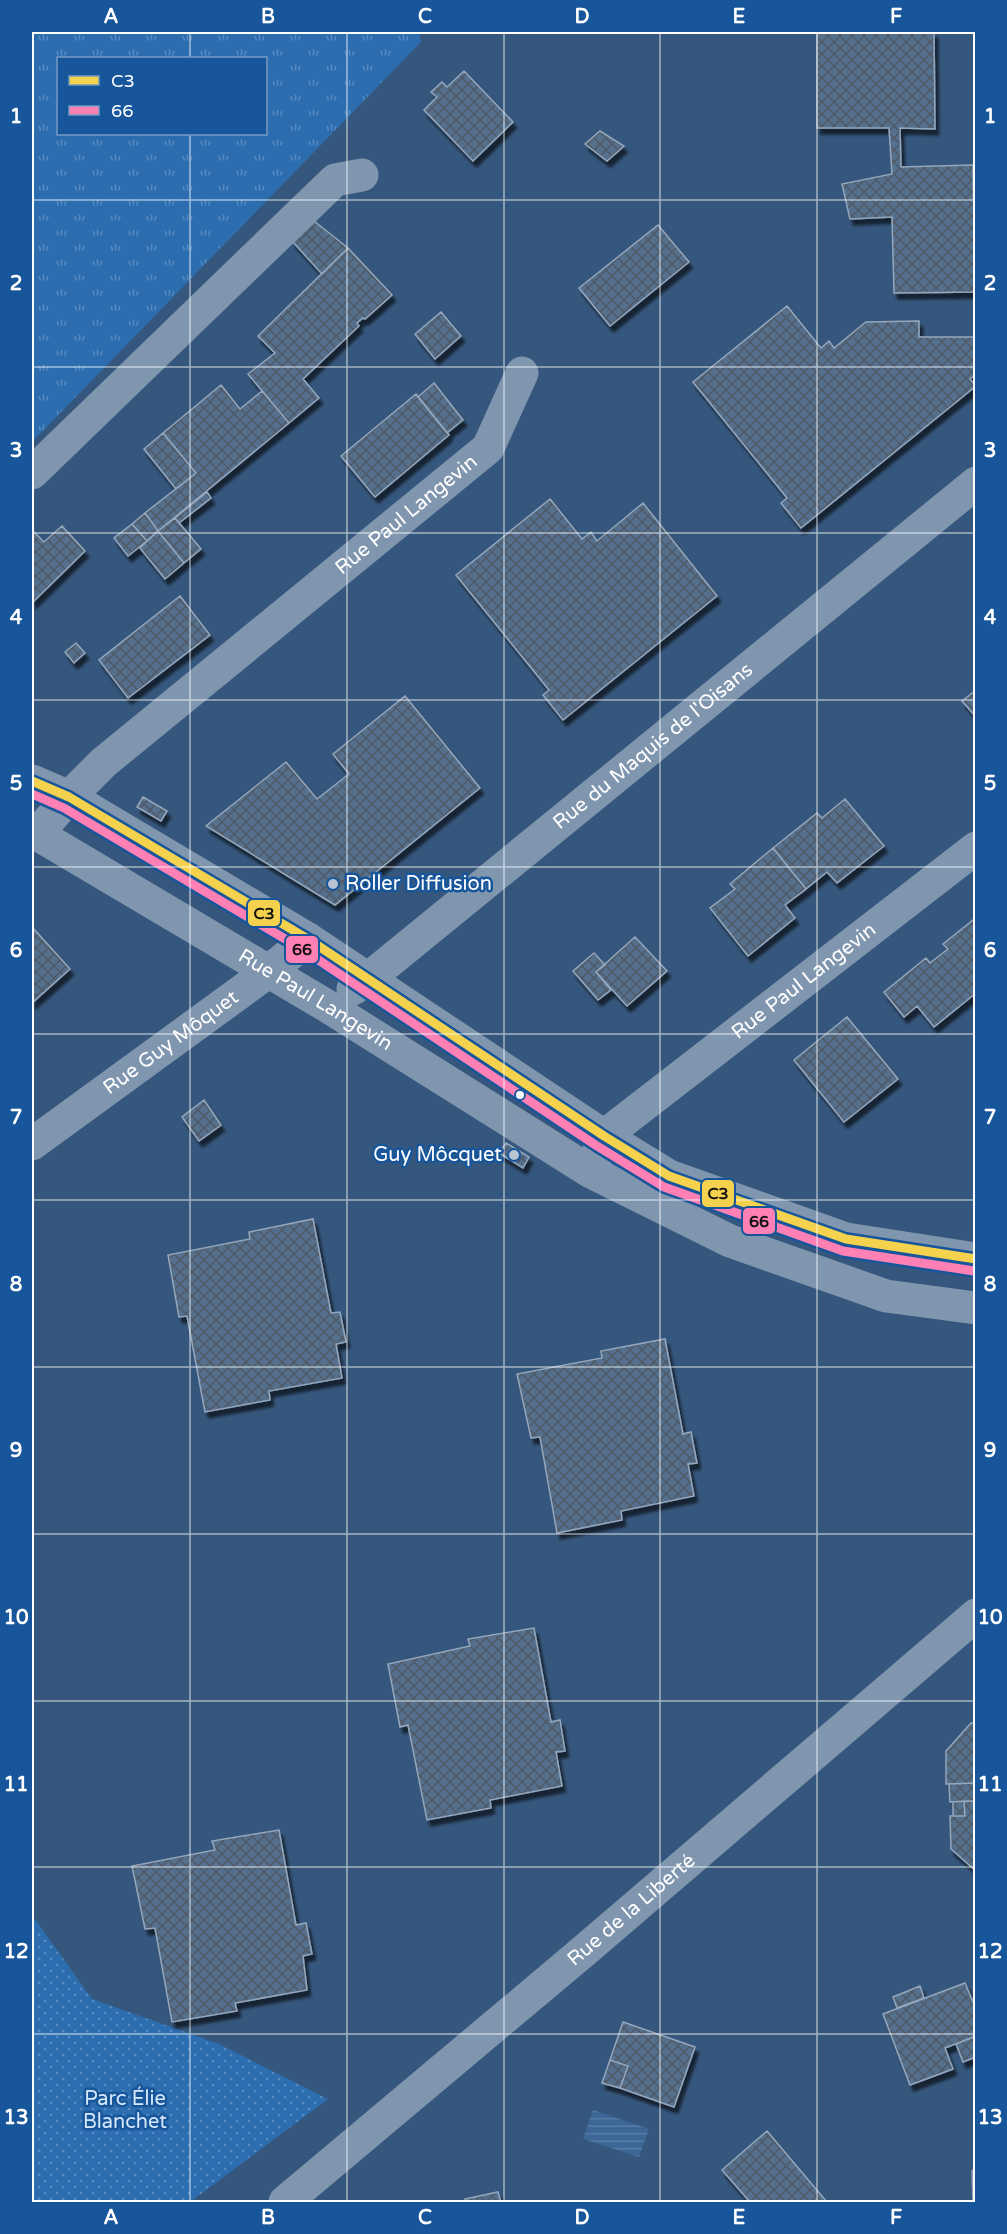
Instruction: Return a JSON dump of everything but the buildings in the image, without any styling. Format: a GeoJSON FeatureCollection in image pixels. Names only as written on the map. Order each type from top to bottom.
{"type":"FeatureCollection","features":[{"type":"Feature","properties":{"kind":"street"},"geometry":{"type":"LineString","coordinates":[[32,473],[334,180],[362,175]]}},
{"type":"Feature","properties":{"kind":"street","name":"Rue Paul Langevin"},"geometry":{"type":"LineString","coordinates":[[522,373],[488,448],[103,763],[34,832],[327,1006],[591,1172],[730,1241],[886,1296],[975,1308]]}},
{"type":"Feature","properties":{"kind":"street","name":"Rue du Maquis de l'Oisans"},"geometry":{"type":"LineString","coordinates":[[327,1006],[369,978],[975,483]]}},
{"type":"Feature","properties":{"kind":"street"},"geometry":{"type":"LineString","coordinates":[[32,781],[69,797],[309,939],[603,1136],[669,1176],[846,1239],[975,1259]]}},
{"type":"Feature","properties":{"kind":"street","name":"Rue Paul Langevin"},"geometry":{"type":"LineString","coordinates":[[603,1136],[975,848]]}},
{"type":"Feature","properties":{"kind":"street","name":"Rue Guy Môquet"},"geometry":{"type":"LineString","coordinates":[[32,1144],[268,972],[309,939]]}},
{"type":"Feature","properties":{"kind":"street"},"geometry":{"type":"LineString","coordinates":[[591,1172],[603,1136]]}},
{"type":"Feature","properties":{"kind":"street","name":"Rue de la Liberté"},"geometry":{"type":"LineString","coordinates":[[285,2202],[585,1950],[975,1615]]}},
{"type":"Feature","properties":{"kind":"green space"},"geometry":{"type":"Polygon","coordinates":[[[32,32],[419,32],[421,42],[32,442],[32,32]]]}},
{"type":"Feature","properties":{"kind":"green space","name":"Parc Élie Blanchet"},"geometry":{"type":"Polygon","coordinates":[[[32,1915],[92,1999],[219,2044],[328,2099],[190,2202],[32,2202],[32,1915]]]}},
{"type":"Feature","properties":{"kind":"shaded area"},"geometry":{"type":"Polygon","coordinates":[[[593,2110],[649,2129],[639,2157],[583,2139],[593,2110]]]}},
{"type":"Feature","properties":{"kind":"transit line","name":"C3"},"geometry":{"type":"LineString","coordinates":[[32,781],[69,797],[308,939],[604,1136],[669,1176],[846,1239],[976,1259]]}},
{"type":"Feature","properties":{"kind":"transit line","name":"66"},"geometry":{"type":"LineString","coordinates":[[32,794],[64,808],[302,949],[597,1146],[664,1187],[843,1251],[974,1271]]}},
{"type":"Feature","properties":{"kind":"place","name":"Roller Diffusion"},"geometry":{"type":"Point","coordinates":[333,884]}},
{"type":"Feature","properties":{"kind":"place","name":"Guy Môcquet"},"geometry":{"type":"Point","coordinates":[514,1155]}}]}
